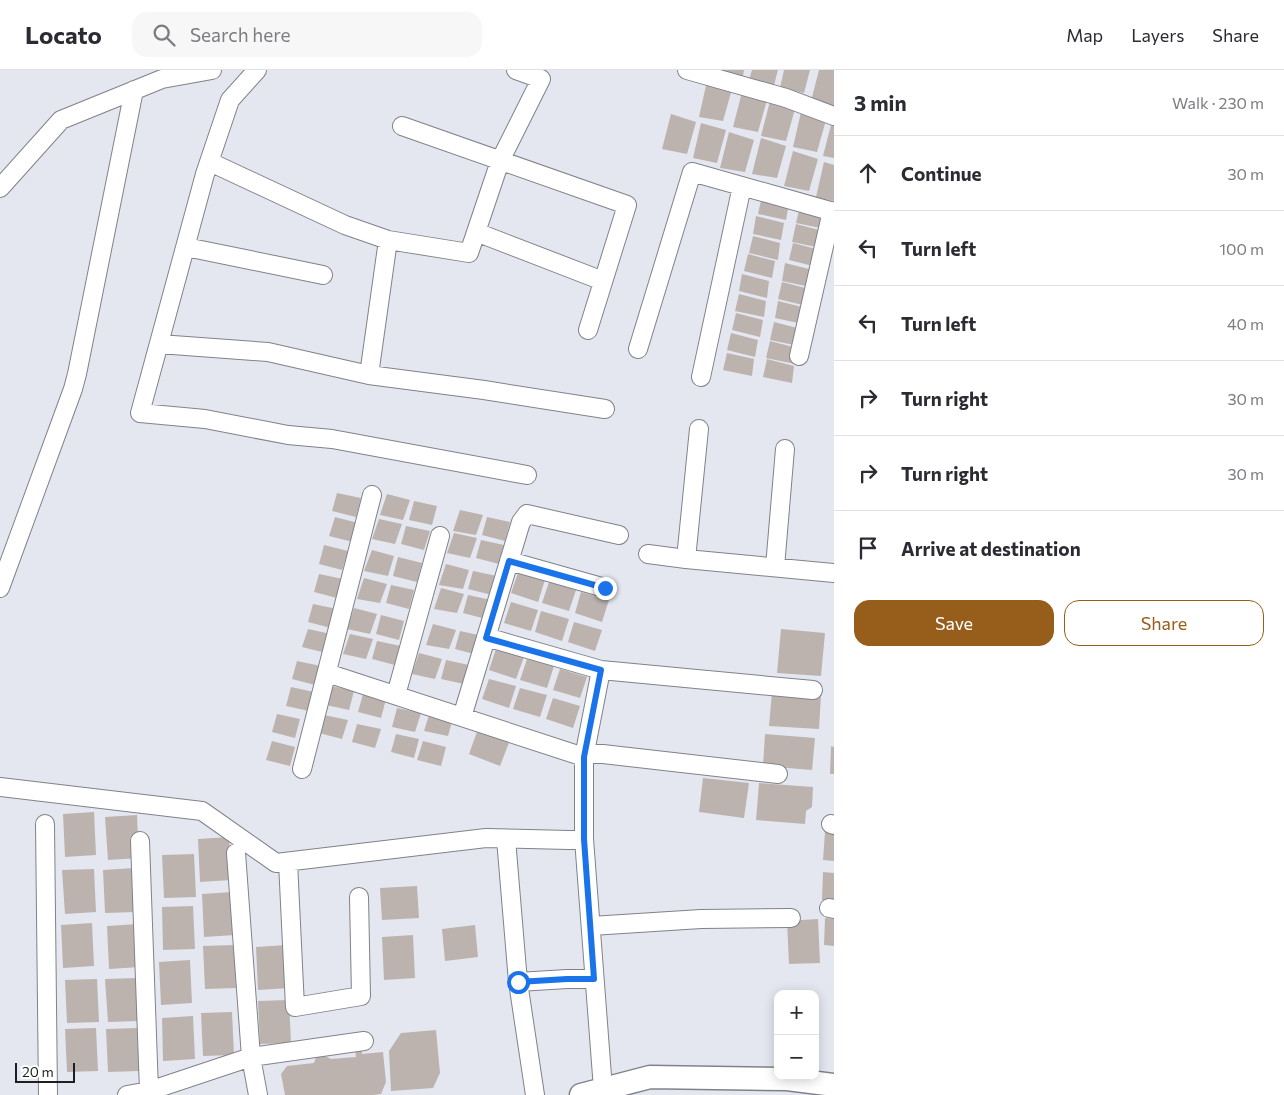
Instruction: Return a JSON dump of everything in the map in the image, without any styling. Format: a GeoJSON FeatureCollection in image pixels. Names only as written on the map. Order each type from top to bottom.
{"type":"FeatureCollection","features":[{"type":"Feature","properties":{"kind":"street"},"geometry":{"type":"LineString","coordinates":[[0,188],[61,120],[162,79],[212,70]]}},
{"type":"Feature","properties":{"kind":"street"},"geometry":{"type":"LineString","coordinates":[[257,70],[230,100],[210,162],[140,413],[205,419],[288,435],[332,439],[527,475]]}},
{"type":"Feature","properties":{"kind":"street"},"geometry":{"type":"LineString","coordinates":[[210,162],[346,225],[388,240],[469,253],[500,161],[542,74],[516,70]]}},
{"type":"Feature","properties":{"kind":"street"},"geometry":{"type":"LineString","coordinates":[[687,70],[786,98],[834,116]]}},
{"type":"Feature","properties":{"kind":"street"},"geometry":{"type":"LineString","coordinates":[[0,588],[78,374],[134,90]]}},
{"type":"Feature","properties":{"kind":"street"},"geometry":{"type":"LineString","coordinates":[[402,126],[627,205],[588,330]]}},
{"type":"Feature","properties":{"kind":"street"},"geometry":{"type":"LineString","coordinates":[[638,349],[692,172],[833,212],[799,356]]}},
{"type":"Feature","properties":{"kind":"street"},"geometry":{"type":"LineString","coordinates":[[701,377],[742,186]]}},
{"type":"Feature","properties":{"kind":"street"},"geometry":{"type":"LineString","coordinates":[[476,232],[603,281]]}},
{"type":"Feature","properties":{"kind":"street"},"geometry":{"type":"LineString","coordinates":[[369,375],[388,240]]}},
{"type":"Feature","properties":{"kind":"street"},"geometry":{"type":"LineString","coordinates":[[186,247],[323,275]]}},
{"type":"Feature","properties":{"kind":"street"},"geometry":{"type":"LineString","coordinates":[[159,344],[268,352],[369,375],[484,390],[605,409]]}},
{"type":"Feature","properties":{"kind":"street"},"geometry":{"type":"LineString","coordinates":[[686,559],[698,429]]}},
{"type":"Feature","properties":{"kind":"street"},"geometry":{"type":"LineString","coordinates":[[775,567],[784,449]]}},
{"type":"Feature","properties":{"kind":"street"},"geometry":{"type":"LineString","coordinates":[[302,768],[372,496]]}},
{"type":"Feature","properties":{"kind":"street"},"geometry":{"type":"LineString","coordinates":[[462,717],[521,522],[527,514],[619,534]]}},
{"type":"Feature","properties":{"kind":"street"},"geometry":{"type":"LineString","coordinates":[[396,695],[440,536]]}},
{"type":"Feature","properties":{"kind":"street"},"geometry":{"type":"LineString","coordinates":[[648,554],[834,573]]}},
{"type":"Feature","properties":{"kind":"street"},"geometry":{"type":"LineString","coordinates":[[509,561],[605,588]]}},
{"type":"Feature","properties":{"kind":"street"},"geometry":{"type":"LineString","coordinates":[[486,638],[601,670],[812,690]]}},
{"type":"Feature","properties":{"kind":"street"},"geometry":{"type":"LineString","coordinates":[[601,670],[585,754],[584,839],[594,979],[592,1093],[650,1077],[787,1079],[834,1085]]}},
{"type":"Feature","properties":{"kind":"street"},"geometry":{"type":"LineString","coordinates":[[327,673],[462,717],[585,754],[778,774]]}},
{"type":"Feature","properties":{"kind":"street"},"geometry":{"type":"LineString","coordinates":[[0,787],[202,811],[276,863],[486,838],[584,839]]}},
{"type":"Feature","properties":{"kind":"street"},"geometry":{"type":"LineString","coordinates":[[45,824],[48,1095]]}},
{"type":"Feature","properties":{"kind":"street"},"geometry":{"type":"LineString","coordinates":[[506,839],[518,982],[535,1095]]}},
{"type":"Feature","properties":{"kind":"street"},"geometry":{"type":"LineString","coordinates":[[140,841],[149,1091]]}},
{"type":"Feature","properties":{"kind":"street"},"geometry":{"type":"LineString","coordinates":[[236,853],[251,1057],[258,1095]]}},
{"type":"Feature","properties":{"kind":"street"},"geometry":{"type":"LineString","coordinates":[[288,862],[295,1006],[361,996],[359,897]]}},
{"type":"Feature","properties":{"kind":"street"},"geometry":{"type":"LineString","coordinates":[[591,926],[701,919],[791,918]]}},
{"type":"Feature","properties":{"kind":"street"},"geometry":{"type":"LineString","coordinates":[[518,982],[594,979]]}},
{"type":"Feature","properties":{"kind":"street"},"geometry":{"type":"LineString","coordinates":[[127,1095],[149,1091],[251,1057],[364,1041]]}},
{"type":"Feature","properties":{"kind":"building"},"geometry":{"type":"Polygon","coordinates":[[[719,70],[744,70],[743,76],[718,72],[719,70]]]}},
{"type":"Feature","properties":{"kind":"building"},"geometry":{"type":"Polygon","coordinates":[[[752,70],[778,70],[774,85],[749,80],[752,70]]]}},
{"type":"Feature","properties":{"kind":"building"},"geometry":{"type":"Polygon","coordinates":[[[784,70],[810,70],[804,93],[780,88],[784,70]]]}},
{"type":"Feature","properties":{"kind":"building"},"geometry":{"type":"Polygon","coordinates":[[[819,70],[834,70],[834,105],[811,101],[819,70]]]}},
{"type":"Feature","properties":{"kind":"building"},"geometry":{"type":"Polygon","coordinates":[[[707,81],[732,89],[723,121],[699,117],[707,81]]]}},
{"type":"Feature","properties":{"kind":"building"},"geometry":{"type":"Polygon","coordinates":[[[742,92],[767,100],[758,132],[733,127],[742,92]]]}},
{"type":"Feature","properties":{"kind":"building"},"geometry":{"type":"Polygon","coordinates":[[[770,101],[795,109],[786,141],[761,136],[770,101]]]}},
{"type":"Feature","properties":{"kind":"building"},"geometry":{"type":"Polygon","coordinates":[[[801,112],[826,120],[817,152],[793,147],[801,112]]]}},
{"type":"Feature","properties":{"kind":"building"},"geometry":{"type":"Polygon","coordinates":[[[671,114],[696,122],[687,154],[662,149],[671,114]]]}},
{"type":"Feature","properties":{"kind":"building"},"geometry":{"type":"Polygon","coordinates":[[[832,121],[834,122],[834,158],[823,156],[832,121]]]}},
{"type":"Feature","properties":{"kind":"building"},"geometry":{"type":"Polygon","coordinates":[[[701,123],[726,130],[717,163],[693,158],[701,123]]]}},
{"type":"Feature","properties":{"kind":"building"},"geometry":{"type":"Polygon","coordinates":[[[729,132],[754,140],[745,172],[720,168],[729,132]]]}},
{"type":"Feature","properties":{"kind":"building"},"geometry":{"type":"Polygon","coordinates":[[[761,138],[786,146],[777,178],[752,174],[761,138]]]}},
{"type":"Feature","properties":{"kind":"building"},"geometry":{"type":"Polygon","coordinates":[[[793,151],[818,159],[809,191],[784,186],[793,151]]]}},
{"type":"Feature","properties":{"kind":"building"},"geometry":{"type":"Polygon","coordinates":[[[824,162],[834,165],[834,201],[816,197],[824,162]]]}},
{"type":"Feature","properties":{"kind":"building"},"geometry":{"type":"Polygon","coordinates":[[[762,196],[789,203],[786,220],[758,214],[762,196]]]}},
{"type":"Feature","properties":{"kind":"building"},"geometry":{"type":"Polygon","coordinates":[[[800,206],[827,213],[825,229],[796,223],[800,206]]]}},
{"type":"Feature","properties":{"kind":"building"},"geometry":{"type":"Polygon","coordinates":[[[756,216],[784,223],[781,240],[753,234],[756,216]]]}},
{"type":"Feature","properties":{"kind":"building"},"geometry":{"type":"Polygon","coordinates":[[[796,224],[823,231],[821,248],[792,242],[796,224]]]}},
{"type":"Feature","properties":{"kind":"building"},"geometry":{"type":"Polygon","coordinates":[[[753,236],[780,243],[778,260],[749,253],[753,236]]]}},
{"type":"Feature","properties":{"kind":"building"},"geometry":{"type":"Polygon","coordinates":[[[793,243],[820,250],[817,267],[789,260],[793,243]]]}},
{"type":"Feature","properties":{"kind":"building"},"geometry":{"type":"Polygon","coordinates":[[[748,254],[775,261],[772,278],[744,271],[748,254]]]}},
{"type":"Feature","properties":{"kind":"building"},"geometry":{"type":"Polygon","coordinates":[[[785,263],[813,270],[810,287],[782,281],[785,263]]]}},
{"type":"Feature","properties":{"kind":"building"},"geometry":{"type":"Polygon","coordinates":[[[742,274],[769,281],[767,298],[739,291],[742,274]]]}},
{"type":"Feature","properties":{"kind":"building"},"geometry":{"type":"Polygon","coordinates":[[[782,282],[809,289],[807,306],[778,299],[782,282]]]}},
{"type":"Feature","properties":{"kind":"building"},"geometry":{"type":"Polygon","coordinates":[[[739,294],[766,301],[764,317],[735,311],[739,294]]]}},
{"type":"Feature","properties":{"kind":"building"},"geometry":{"type":"Polygon","coordinates":[[[778,301],[806,308],[803,324],[775,318],[778,301]]]}},
{"type":"Feature","properties":{"kind":"building"},"geometry":{"type":"Polygon","coordinates":[[[736,313],[763,320],[760,337],[732,330],[736,313]]]}},
{"type":"Feature","properties":{"kind":"building"},"geometry":{"type":"Polygon","coordinates":[[[774,322],[801,329],[799,346],[770,340],[774,322]]]}},
{"type":"Feature","properties":{"kind":"building"},"geometry":{"type":"Polygon","coordinates":[[[731,333],[758,340],[755,357],[727,350],[731,333]]]}},
{"type":"Feature","properties":{"kind":"building"},"geometry":{"type":"Polygon","coordinates":[[[770,341],[797,348],[795,364],[766,358],[770,341]]]}},
{"type":"Feature","properties":{"kind":"building"},"geometry":{"type":"Polygon","coordinates":[[[727,353],[754,359],[752,376],[723,370],[727,353]]]}},
{"type":"Feature","properties":{"kind":"building"},"geometry":{"type":"Polygon","coordinates":[[[767,359],[794,366],[792,383],[763,377],[767,359]]]}},
{"type":"Feature","properties":{"kind":"building"},"geometry":{"type":"Polygon","coordinates":[[[337,493],[361,498],[356,517],[332,511],[337,493]]]}},
{"type":"Feature","properties":{"kind":"building"},"geometry":{"type":"Polygon","coordinates":[[[387,494],[410,500],[403,520],[380,515],[387,494]]]}},
{"type":"Feature","properties":{"kind":"building"},"geometry":{"type":"Polygon","coordinates":[[[414,501],[437,506],[432,525],[409,520],[414,501]]]}},
{"type":"Feature","properties":{"kind":"building"},"geometry":{"type":"Polygon","coordinates":[[[460,510],[483,515],[476,535],[453,531],[460,510]]]}},
{"type":"Feature","properties":{"kind":"building"},"geometry":{"type":"Polygon","coordinates":[[[335,517],[358,523],[353,542],[329,536],[335,517]]]}},
{"type":"Feature","properties":{"kind":"building"},"geometry":{"type":"Polygon","coordinates":[[[487,517],[510,522],[505,541],[482,535],[487,517]]]}},
{"type":"Feature","properties":{"kind":"building"},"geometry":{"type":"Polygon","coordinates":[[[379,519],[402,524],[395,544],[372,539],[379,519]]]}},
{"type":"Feature","properties":{"kind":"building"},"geometry":{"type":"Polygon","coordinates":[[[406,526],[430,531],[424,550],[401,544],[406,526]]]}},
{"type":"Feature","properties":{"kind":"building"},"geometry":{"type":"Polygon","coordinates":[[[454,533],[477,538],[470,558],[447,553],[454,533]]]}},
{"type":"Feature","properties":{"kind":"building"},"geometry":{"type":"Polygon","coordinates":[[[481,540],[504,545],[499,564],[476,558],[481,540]]]}},
{"type":"Feature","properties":{"kind":"building"},"geometry":{"type":"Polygon","coordinates":[[[324,545],[348,551],[342,570],[319,564],[324,545]]]}},
{"type":"Feature","properties":{"kind":"building"},"geometry":{"type":"Polygon","coordinates":[[[372,550],[394,556],[388,576],[364,571],[372,550]]]}},
{"type":"Feature","properties":{"kind":"building"},"geometry":{"type":"Polygon","coordinates":[[[398,557],[422,563],[417,582],[393,576],[398,557]]]}},
{"type":"Feature","properties":{"kind":"building"},"geometry":{"type":"Polygon","coordinates":[[[446,564],[469,570],[463,589],[439,585],[446,564]]]}},
{"type":"Feature","properties":{"kind":"building"},"geometry":{"type":"Polygon","coordinates":[[[473,571],[497,576],[492,595],[468,589],[473,571]]]}},
{"type":"Feature","properties":{"kind":"building"},"geometry":{"type":"Polygon","coordinates":[[[518,573],[545,580],[538,602],[511,593],[518,573]]]}},
{"type":"Feature","properties":{"kind":"building"},"geometry":{"type":"Polygon","coordinates":[[[319,574],[343,579],[337,598],[314,592],[319,574]]]}},
{"type":"Feature","properties":{"kind":"building"},"geometry":{"type":"Polygon","coordinates":[[[364,578],[387,584],[380,603],[357,599],[364,578]]]}},
{"type":"Feature","properties":{"kind":"building"},"geometry":{"type":"Polygon","coordinates":[[[549,582],[576,590],[569,611],[542,603],[549,582]]]}},
{"type":"Feature","properties":{"kind":"building"},"geometry":{"type":"Polygon","coordinates":[[[391,585],[414,590],[409,609],[386,603],[391,585]]]}},
{"type":"Feature","properties":{"kind":"building"},"geometry":{"type":"Polygon","coordinates":[[[441,588],[464,594],[457,613],[434,609],[441,588]]]}},
{"type":"Feature","properties":{"kind":"building"},"geometry":{"type":"Polygon","coordinates":[[[581,592],[609,600],[602,622],[575,613],[581,592]]]}},
{"type":"Feature","properties":{"kind":"building"},"geometry":{"type":"Polygon","coordinates":[[[468,595],[491,600],[486,619],[463,613],[468,595]]]}},
{"type":"Feature","properties":{"kind":"building"},"geometry":{"type":"Polygon","coordinates":[[[511,602],[538,610],[531,631],[504,623],[511,602]]]}},
{"type":"Feature","properties":{"kind":"building"},"geometry":{"type":"Polygon","coordinates":[[[313,604],[337,609],[331,628],[308,622],[313,604]]]}},
{"type":"Feature","properties":{"kind":"building"},"geometry":{"type":"Polygon","coordinates":[[[354,608],[377,614],[370,634],[347,629],[354,608]]]}},
{"type":"Feature","properties":{"kind":"building"},"geometry":{"type":"Polygon","coordinates":[[[541,611],[569,619],[562,641],[535,632],[541,611]]]}},
{"type":"Feature","properties":{"kind":"building"},"geometry":{"type":"Polygon","coordinates":[[[381,615],[404,621],[399,640],[376,634],[381,615]]]}},
{"type":"Feature","properties":{"kind":"building"},"geometry":{"type":"Polygon","coordinates":[[[574,622],[602,630],[595,651],[568,642],[574,622]]]}},
{"type":"Feature","properties":{"kind":"building"},"geometry":{"type":"Polygon","coordinates":[[[433,624],[456,630],[449,649],[426,645],[433,624]]]}},
{"type":"Feature","properties":{"kind":"building"},"geometry":{"type":"Polygon","coordinates":[[[308,629],[331,634],[326,653],[302,647],[308,629]]]}},
{"type":"Feature","properties":{"kind":"building"},"geometry":{"type":"Polygon","coordinates":[[[781,629],[825,633],[821,676],[777,673],[781,629]]]}},
{"type":"Feature","properties":{"kind":"building"},"geometry":{"type":"Polygon","coordinates":[[[460,631],[483,636],[478,655],[455,649],[460,631]]]}},
{"type":"Feature","properties":{"kind":"building"},"geometry":{"type":"Polygon","coordinates":[[[350,634],[373,639],[366,659],[343,654],[350,634]]]}},
{"type":"Feature","properties":{"kind":"building"},"geometry":{"type":"Polygon","coordinates":[[[377,641],[401,646],[395,665],[372,659],[377,641]]]}},
{"type":"Feature","properties":{"kind":"building"},"geometry":{"type":"Polygon","coordinates":[[[496,649],[524,657],[516,679],[489,670],[496,649]]]}},
{"type":"Feature","properties":{"kind":"building"},"geometry":{"type":"Polygon","coordinates":[[[419,653],[442,659],[435,679],[412,674],[419,653]]]}},
{"type":"Feature","properties":{"kind":"building"},"geometry":{"type":"Polygon","coordinates":[[[527,659],[554,666],[547,688],[520,680],[527,659]]]}},
{"type":"Feature","properties":{"kind":"building"},"geometry":{"type":"Polygon","coordinates":[[[446,660],[469,665],[464,684],[441,679],[446,660]]]}},
{"type":"Feature","properties":{"kind":"building"},"geometry":{"type":"Polygon","coordinates":[[[297,661],[321,666],[315,685],[292,679],[297,661]]]}},
{"type":"Feature","properties":{"kind":"building"},"geometry":{"type":"Polygon","coordinates":[[[560,669],[587,677],[580,698],[553,690],[560,669]]]}},
{"type":"Feature","properties":{"kind":"building"},"geometry":{"type":"Polygon","coordinates":[[[489,679],[516,686],[509,708],[482,699],[489,679]]]}},
{"type":"Feature","properties":{"kind":"building"},"geometry":{"type":"Polygon","coordinates":[[[331,686],[354,691],[349,710],[326,705],[331,686]]]}},
{"type":"Feature","properties":{"kind":"building"},"geometry":{"type":"Polygon","coordinates":[[[291,687],[314,692],[309,711],[286,706],[291,687]]]}},
{"type":"Feature","properties":{"kind":"building"},"geometry":{"type":"Polygon","coordinates":[[[520,688],[547,695],[540,717],[513,709],[520,688]]]}},
{"type":"Feature","properties":{"kind":"building"},"geometry":{"type":"Polygon","coordinates":[[[772,692],[821,695],[819,729],[769,726],[772,692]]]}},
{"type":"Feature","properties":{"kind":"building"},"geometry":{"type":"Polygon","coordinates":[[[363,694],[386,699],[381,718],[358,712],[363,694]]]}},
{"type":"Feature","properties":{"kind":"building"},"geometry":{"type":"Polygon","coordinates":[[[553,698],[580,706],[573,728],[546,719],[553,698]]]}},
{"type":"Feature","properties":{"kind":"building"},"geometry":{"type":"Polygon","coordinates":[[[397,708],[421,713],[415,732],[392,727],[397,708]]]}},
{"type":"Feature","properties":{"kind":"building"},"geometry":{"type":"Polygon","coordinates":[[[430,712],[453,718],[448,736],[424,731],[430,712]]]}},
{"type":"Feature","properties":{"kind":"building"},"geometry":{"type":"Polygon","coordinates":[[[277,714],[300,719],[295,738],[272,732],[277,714]]]}},
{"type":"Feature","properties":{"kind":"building"},"geometry":{"type":"Polygon","coordinates":[[[324,715],[348,720],[342,739],[319,733],[324,715]]]}},
{"type":"Feature","properties":{"kind":"building"},"geometry":{"type":"Polygon","coordinates":[[[357,724],[381,729],[375,748],[352,742],[357,724]]]}},
{"type":"Feature","properties":{"kind":"building"},"geometry":{"type":"Polygon","coordinates":[[[478,729],[510,740],[500,766],[469,754],[478,729]]]}},
{"type":"Feature","properties":{"kind":"building"},"geometry":{"type":"Polygon","coordinates":[[[396,734],[419,739],[414,758],[391,752],[396,734]]]}},
{"type":"Feature","properties":{"kind":"building"},"geometry":{"type":"Polygon","coordinates":[[[765,734],[815,738],[812,770],[763,766],[765,734]]]}},
{"type":"Feature","properties":{"kind":"building"},"geometry":{"type":"Polygon","coordinates":[[[272,741],[295,747],[290,766],[266,760],[272,741]]]}},
{"type":"Feature","properties":{"kind":"building"},"geometry":{"type":"Polygon","coordinates":[[[423,741],[446,747],[441,766],[417,760],[423,741]]]}},
{"type":"Feature","properties":{"kind":"building"},"geometry":{"type":"Polygon","coordinates":[[[831,746],[834,747],[834,774],[830,774],[831,746]]]}},
{"type":"Feature","properties":{"kind":"building"},"geometry":{"type":"Polygon","coordinates":[[[703,778],[749,783],[744,818],[699,812],[703,778]]]}},
{"type":"Feature","properties":{"kind":"building"},"geometry":{"type":"Polygon","coordinates":[[[759,783],[813,787],[812,807],[806,811],[805,824],[756,820],[759,783]]]}},
{"type":"Feature","properties":{"kind":"building"},"geometry":{"type":"Polygon","coordinates":[[[94,812],[96,855],[65,857],[63,814],[94,812]]]}},
{"type":"Feature","properties":{"kind":"building"},"geometry":{"type":"Polygon","coordinates":[[[137,815],[139,858],[108,860],[105,817],[137,815]]]}},
{"type":"Feature","properties":{"kind":"building"},"geometry":{"type":"Polygon","coordinates":[[[825,832],[834,833],[834,861],[823,860],[825,832]]]}},
{"type":"Feature","properties":{"kind":"building"},"geometry":{"type":"Polygon","coordinates":[[[229,837],[231,880],[200,882],[198,839],[229,837]]]}},
{"type":"Feature","properties":{"kind":"building"},"geometry":{"type":"Polygon","coordinates":[[[194,854],[196,897],[164,898],[162,855],[194,854]]]}},
{"type":"Feature","properties":{"kind":"building"},"geometry":{"type":"Polygon","coordinates":[[[134,868],[136,912],[105,913],[103,870],[134,868]]]}},
{"type":"Feature","properties":{"kind":"building"},"geometry":{"type":"Polygon","coordinates":[[[94,869],[96,912],[65,914],[62,870],[94,869]]]}},
{"type":"Feature","properties":{"kind":"building"},"geometry":{"type":"Polygon","coordinates":[[[823,872],[834,873],[834,901],[822,900],[823,872]]]}},
{"type":"Feature","properties":{"kind":"building"},"geometry":{"type":"Polygon","coordinates":[[[417,886],[419,918],[382,920],[380,888],[417,886]]]}},
{"type":"Feature","properties":{"kind":"building"},"geometry":{"type":"Polygon","coordinates":[[[233,892],[235,935],[204,937],[202,894],[233,892]]]}},
{"type":"Feature","properties":{"kind":"building"},"geometry":{"type":"Polygon","coordinates":[[[193,906],[195,949],[163,950],[162,907],[193,906]]]}},
{"type":"Feature","properties":{"kind":"building"},"geometry":{"type":"Polygon","coordinates":[[[825,918],[834,919],[834,946],[824,945],[825,918]]]}},
{"type":"Feature","properties":{"kind":"building"},"geometry":{"type":"Polygon","coordinates":[[[818,919],[820,963],[789,964],[787,921],[818,919]]]}},
{"type":"Feature","properties":{"kind":"building"},"geometry":{"type":"Polygon","coordinates":[[[92,923],[94,966],[63,968],[61,925],[92,923]]]}},
{"type":"Feature","properties":{"kind":"building"},"geometry":{"type":"Polygon","coordinates":[[[138,924],[140,967],[109,969],[107,926],[138,924]]]}},
{"type":"Feature","properties":{"kind":"building"},"geometry":{"type":"Polygon","coordinates":[[[475,925],[478,957],[445,961],[442,929],[475,925]]]}},
{"type":"Feature","properties":{"kind":"building"},"geometry":{"type":"Polygon","coordinates":[[[413,935],[415,978],[384,980],[382,937],[413,935]]]}},
{"type":"Feature","properties":{"kind":"building"},"geometry":{"type":"Polygon","coordinates":[[[234,945],[236,988],[205,989],[203,946],[234,945]]]}},
{"type":"Feature","properties":{"kind":"building"},"geometry":{"type":"Polygon","coordinates":[[[287,945],[289,988],[258,990],[256,947],[287,945]]]}},
{"type":"Feature","properties":{"kind":"building"},"geometry":{"type":"Polygon","coordinates":[[[190,960],[192,1003],[161,1005],[159,962],[190,960]]]}},
{"type":"Feature","properties":{"kind":"building"},"geometry":{"type":"Polygon","coordinates":[[[137,978],[139,1021],[108,1022],[105,979],[137,978]]]}},
{"type":"Feature","properties":{"kind":"building"},"geometry":{"type":"Polygon","coordinates":[[[97,979],[99,1022],[67,1023],[65,980],[97,979]]]}},
{"type":"Feature","properties":{"kind":"building"},"geometry":{"type":"Polygon","coordinates":[[[289,1000],[291,1043],[260,1044],[258,1001],[289,1000]]]}},
{"type":"Feature","properties":{"kind":"building"},"geometry":{"type":"Polygon","coordinates":[[[232,1012],[234,1055],[203,1056],[201,1013],[232,1012]]]}},
{"type":"Feature","properties":{"kind":"building"},"geometry":{"type":"Polygon","coordinates":[[[193,1016],[195,1059],[163,1061],[162,1018],[193,1016]]]}},
{"type":"Feature","properties":{"kind":"building"},"geometry":{"type":"Polygon","coordinates":[[[96,1028],[98,1071],[67,1072],[65,1029],[96,1028]]]}},
{"type":"Feature","properties":{"kind":"building"},"geometry":{"type":"Polygon","coordinates":[[[137,1028],[139,1071],[108,1072],[106,1029],[137,1028]]]}},
{"type":"Feature","properties":{"kind":"building"},"geometry":{"type":"Polygon","coordinates":[[[436,1030],[440,1073],[433,1088],[391,1091],[389,1051],[401,1033],[436,1030]]]}},
{"type":"Feature","properties":{"kind":"building"},"geometry":{"type":"Polygon","coordinates":[[[362,1049],[362,1054],[383,1052],[386,1082],[381,1094],[285,1095],[281,1074],[287,1066],[314,1063],[316,1057],[323,1055],[331,1059],[356,1057],[355,1050],[362,1049]]]}},
{"type":"Feature","properties":{"kind":"route"},"geometry":{"type":"LineString","coordinates":[[518,982],[594,979],[584,839],[584,757],[601,670],[486,638],[509,561],[605,588]]}}]}
